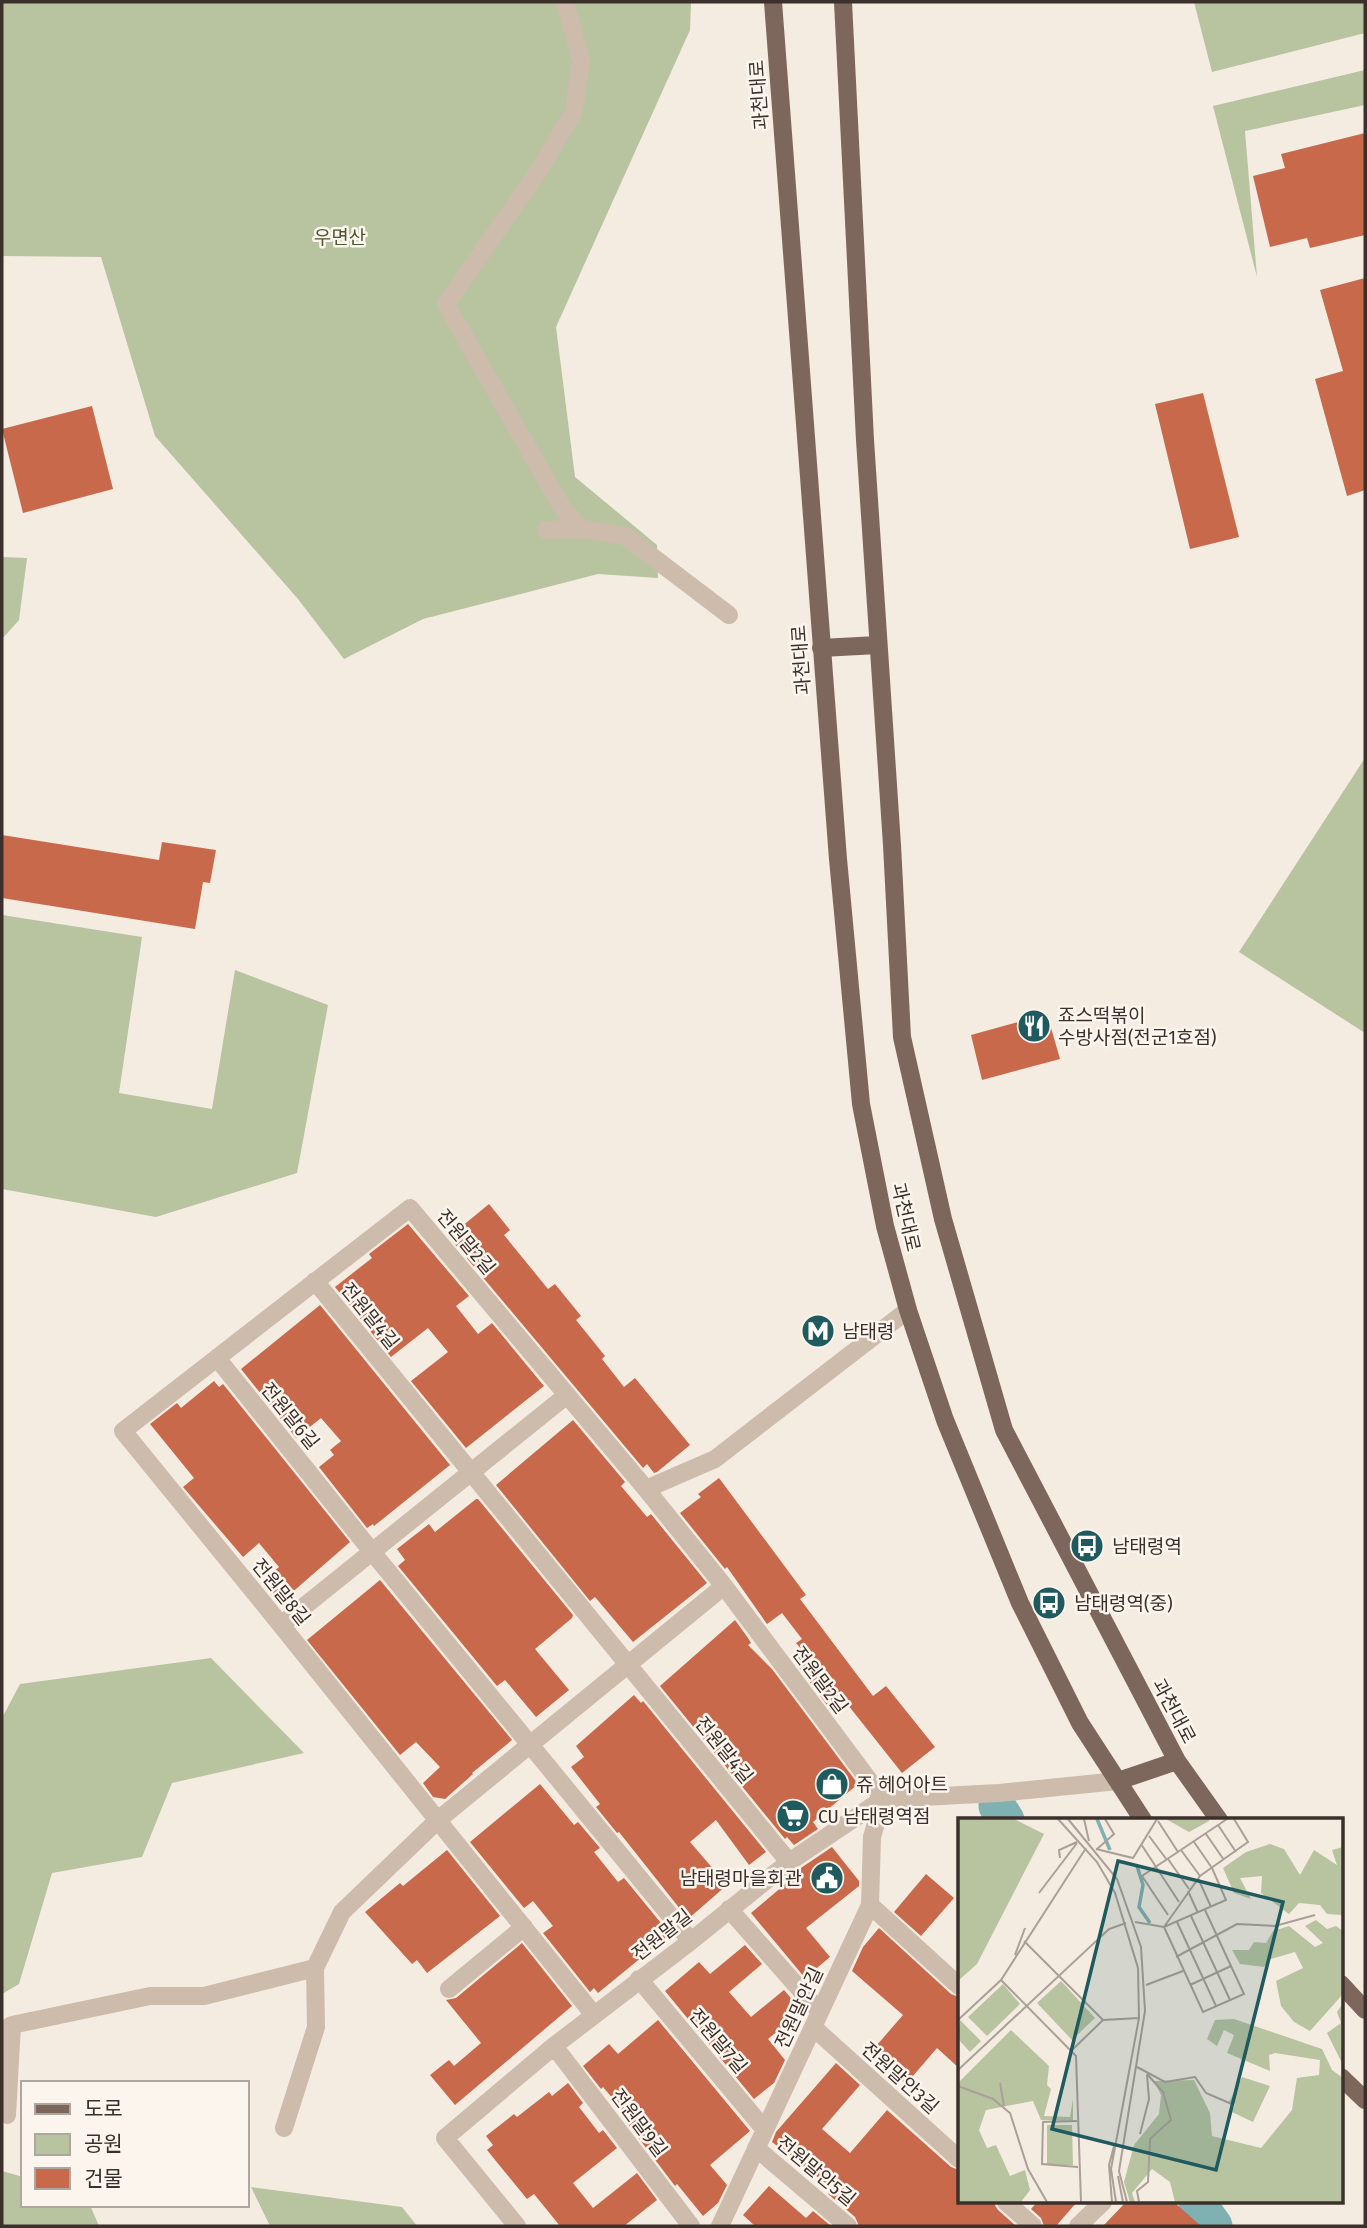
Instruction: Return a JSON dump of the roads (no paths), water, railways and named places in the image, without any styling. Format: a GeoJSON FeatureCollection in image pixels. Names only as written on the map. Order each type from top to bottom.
{"type":"FeatureCollection","features":[{"type":"Feature","properties":{"kind":"main road","name":"과천대로"},"geometry":{"type":"LineString","coordinates":[[773,2],[821,649],[861,1104],[885,1226],[908,1310],[944,1420],[1020,1603],[1080,1723],[1142,1818]]}},
{"type":"Feature","properties":{"kind":"main road","name":"과천대로"},"geometry":{"type":"LineString","coordinates":[[843,2],[902,1037],[943,1219],[1004,1430],[1177,1761],[1218,1818]]}},
{"type":"Feature","properties":{"kind":"main road"},"geometry":{"type":"LineString","coordinates":[[821,649],[878,645]]}},
{"type":"Feature","properties":{"kind":"main road"},"geometry":{"type":"LineString","coordinates":[[1118,1781],[1177,1761]]}},
{"type":"Feature","properties":{"kind":"main road"},"geometry":{"type":"LineString","coordinates":[[1342,1985],[1365,2010]]}},
{"type":"Feature","properties":{"kind":"main road"},"geometry":{"type":"LineString","coordinates":[[1342,2078],[1365,2100]]}},
{"type":"Feature","properties":{"kind":"street"},"geometry":{"type":"LineString","coordinates":[[565,2],[581,60],[574,111],[540,169],[446,304],[563,509],[582,529]]}},
{"type":"Feature","properties":{"kind":"street"},"geometry":{"type":"LineString","coordinates":[[546,530],[582,529],[625,536],[729,615]]}},
{"type":"Feature","properties":{"kind":"street","name":"전원말2길"},"geometry":{"type":"LineString","coordinates":[[315,1281],[410,1208],[646,1489],[723,1586],[883,1799]]}},
{"type":"Feature","properties":{"kind":"street","name":"전원말4길"},"geometry":{"type":"LineString","coordinates":[[217,1358],[315,1281],[789,1862]]}},
{"type":"Feature","properties":{"kind":"street"},"geometry":{"type":"LineString","coordinates":[[646,1489],[715,1460],[908,1310]]}},
{"type":"Feature","properties":{"kind":"street","name":"전원말8길"},"geometry":{"type":"LineString","coordinates":[[217,1358],[162,1398],[123,1431],[594,2015]]}},
{"type":"Feature","properties":{"kind":"street","name":"전원말6길"},"geometry":{"type":"LineString","coordinates":[[217,1358],[691,1941]]}},
{"type":"Feature","properties":{"kind":"street"},"geometry":{"type":"LineString","coordinates":[[281,1625],[567,1395]]}},
{"type":"Feature","properties":{"kind":"street"},"geometry":{"type":"LineString","coordinates":[[284,2128],[316,2027],[314,1968],[342,1912],[438,1820],[723,1586]]}},
{"type":"Feature","properties":{"kind":"street"},"geometry":{"type":"LineString","coordinates":[[883,1799],[999,1793],[1118,1781]]}},
{"type":"Feature","properties":{"kind":"street","name":"전원말길"},"geometry":{"type":"LineString","coordinates":[[517,2226],[445,2138],[554,2046],[789,1862],[883,1799]]}},
{"type":"Feature","properties":{"kind":"street","name":"전원말안길"},"geometry":{"type":"LineString","coordinates":[[720,2226],[870,1905],[872,1838],[883,1799]]}},
{"type":"Feature","properties":{"kind":"street"},"geometry":{"type":"LineString","coordinates":[[870,1905],[958,1985]]}},
{"type":"Feature","properties":{"kind":"street","name":"전원말안3길"},"geometry":{"type":"LineString","coordinates":[[729,1909],[817,2019],[958,2158]]}},
{"type":"Feature","properties":{"kind":"street"},"geometry":{"type":"LineString","coordinates":[[449,1989],[524,1927]]}},
{"type":"Feature","properties":{"kind":"street"},"geometry":{"type":"LineString","coordinates":[[7,2115],[7,2028],[150,1996],[204,1996],[314,1968]]}},
{"type":"Feature","properties":{"kind":"street","name":"전원말7길"},"geometry":{"type":"LineString","coordinates":[[639,1979],[765,2130]]}},
{"type":"Feature","properties":{"kind":"street","name":"전원말9길"},"geometry":{"type":"LineString","coordinates":[[554,2046],[691,2226]]}},
{"type":"Feature","properties":{"kind":"street","name":"전원말안5길"},"geometry":{"type":"LineString","coordinates":[[757,2148],[848,2226]]}},
{"type":"Feature","properties":{"kind":"street"},"geometry":{"type":"LineString","coordinates":[[1008,2204],[1033,2226]]}},
{"type":"Feature","properties":{"kind":"street"},"geometry":{"type":"LineString","coordinates":[[1078,2226],[1101,2204]]}},
{"type":"Feature","properties":{"kind":"waterway"},"geometry":{"type":"LineString","coordinates":[[997,1806],[1005,1818]]}},
{"type":"Feature","properties":{"kind":"waterway"},"geometry":{"type":"LineString","coordinates":[[1198,2204],[1214,2226]]}},
{"type":"Feature","properties":{"kind":"place","name":"죠스떡볶이 수방사점(전군1호점)"},"geometry":{"type":"Point","coordinates":[1034,1026]}},
{"type":"Feature","properties":{"kind":"place","name":"남태령"},"geometry":{"type":"Point","coordinates":[818,1331]}},
{"type":"Feature","properties":{"kind":"place","name":"남태령역"},"geometry":{"type":"Point","coordinates":[1087,1546]}},
{"type":"Feature","properties":{"kind":"place","name":"남태령역(중)"},"geometry":{"type":"Point","coordinates":[1049,1603]}},
{"type":"Feature","properties":{"kind":"place","name":"쥬 헤어아트"},"geometry":{"type":"Point","coordinates":[832,1784]}},
{"type":"Feature","properties":{"kind":"place","name":"CU 남태령역점"},"geometry":{"type":"Point","coordinates":[793,1816]}},
{"type":"Feature","properties":{"kind":"place","name":"남태령마을회관"},"geometry":{"type":"Point","coordinates":[827,1878]}},
{"type":"Feature","properties":{"kind":"park label","name":"우면산"},"geometry":{"type":"Point","coordinates":[340,237]}}]}
